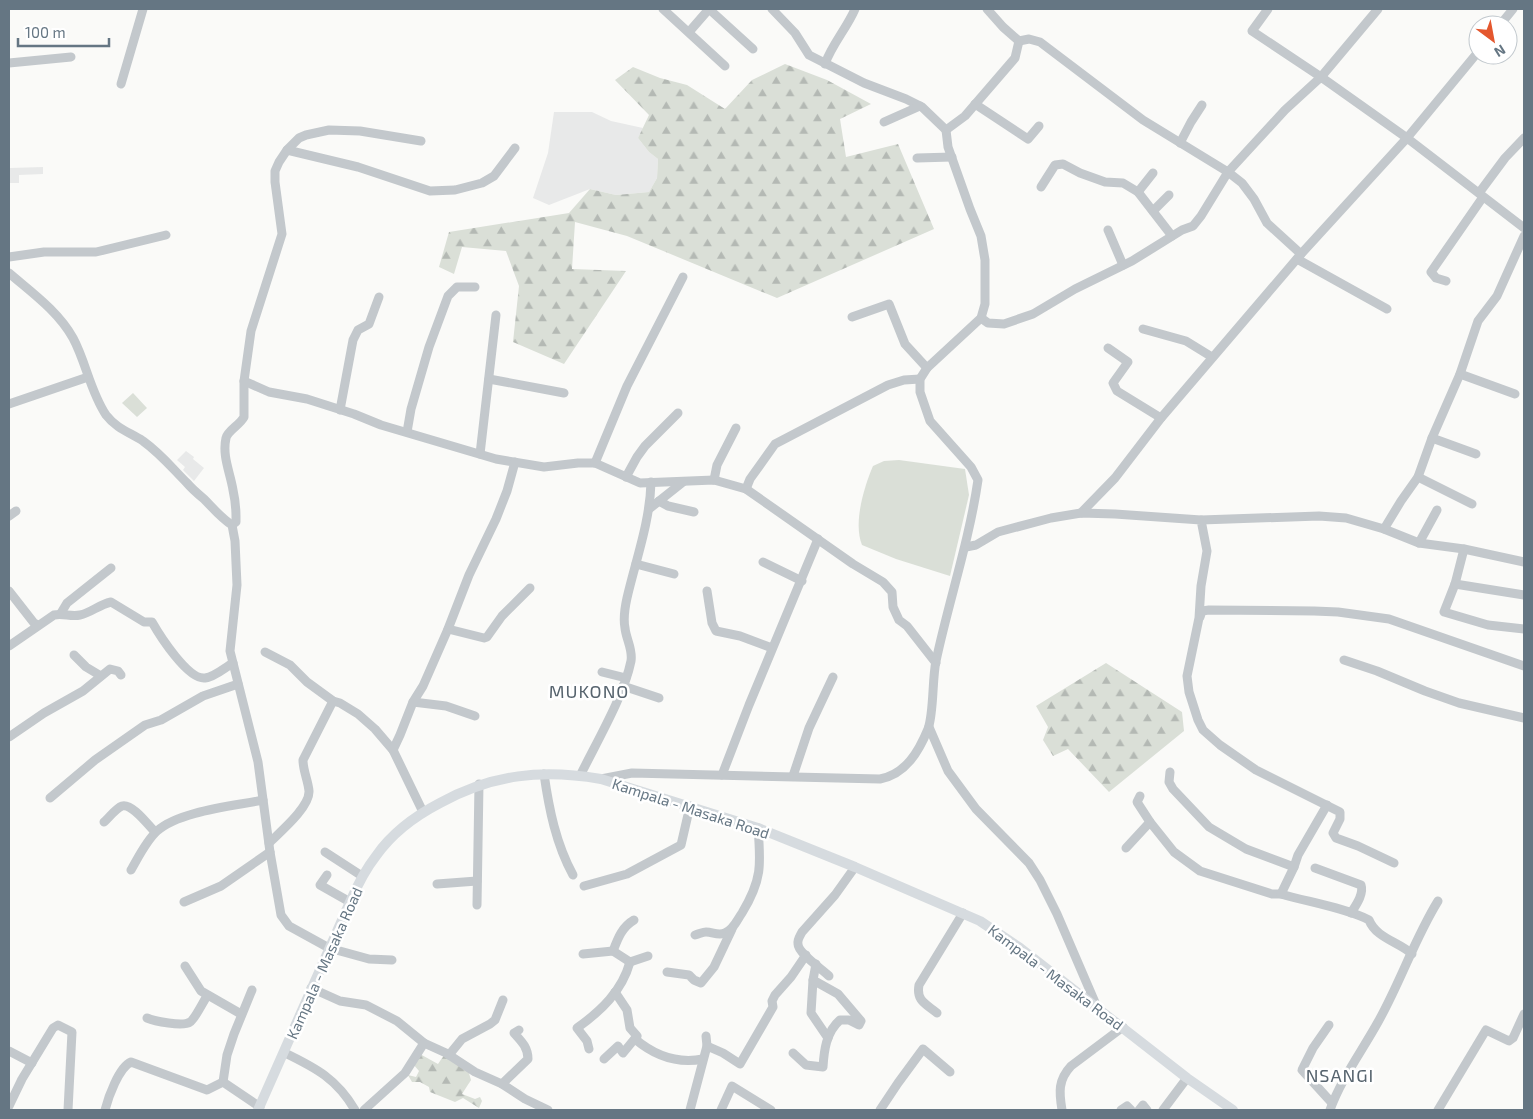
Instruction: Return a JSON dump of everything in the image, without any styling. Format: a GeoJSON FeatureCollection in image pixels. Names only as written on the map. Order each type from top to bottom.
{"type":"FeatureCollection","features":[{"type":"Feature","properties":{"kind":"main road","name":"Kampala - Masaka Road"},"geometry":{"type":"LineString","coordinates":[[259,1109],[350,902],[362,876],[376,854],[400,829],[423,812],[457,793],[498,779],[544,774],[601,779],[758,828],[855,867],[980,921],[1020,948],[1187,1078],[1232,1110]]}},
{"type":"Feature","properties":{"kind":"street"},"geometry":{"type":"LineString","coordinates":[[122,84],[143,9]]}},
{"type":"Feature","properties":{"kind":"street"},"geometry":{"type":"LineString","coordinates":[[663,9],[725,66]]}},
{"type":"Feature","properties":{"kind":"street"},"geometry":{"type":"LineString","coordinates":[[689,32],[709,9],[753,49]]}},
{"type":"Feature","properties":{"kind":"street"},"geometry":{"type":"LineString","coordinates":[[601,779],[632,773],[880,779],[888,777],[904,768],[912,759],[929,727],[936,663],[966,547],[978,480],[971,467],[930,421],[920,392],[920,379],[927,368],[982,318],[985,304],[985,260],[981,236],[948,147],[946,130],[920,106],[906,98],[864,83],[809,54],[795,33],[772,9]]}},
{"type":"Feature","properties":{"kind":"street"},"geometry":{"type":"LineString","coordinates":[[825,64],[830,49],[850,20],[855,9]]}},
{"type":"Feature","properties":{"kind":"street"},"geometry":{"type":"LineString","coordinates":[[988,9],[1003,27],[1019,41]]}},
{"type":"Feature","properties":{"kind":"street"},"geometry":{"type":"LineString","coordinates":[[1268,9],[1252,31],[1321,77],[1406,138],[1524,229],[1497,296],[1478,321],[1460,374],[1432,438],[1418,477],[1384,529]]}},
{"type":"Feature","properties":{"kind":"street"},"geometry":{"type":"LineString","coordinates":[[982,318],[988,323],[1004,324],[1026,316],[1193,226],[1228,172],[1284,110],[1321,77],[1378,9]]}},
{"type":"Feature","properties":{"kind":"street"},"geometry":{"type":"LineString","coordinates":[[1019,41],[1029,39],[1040,42],[1114,99],[1228,172],[1242,183],[1267,223],[1299,256],[1386,309]]}},
{"type":"Feature","properties":{"kind":"street"},"geometry":{"type":"LineString","coordinates":[[946,130],[965,116],[1015,58],[1019,41]]}},
{"type":"Feature","properties":{"kind":"street"},"geometry":{"type":"LineString","coordinates":[[9,62],[71,57]]}},
{"type":"Feature","properties":{"kind":"street"},"geometry":{"type":"LineString","coordinates":[[1081,513],[1115,478],[1161,418],[1212,357],[1299,256],[1406,138],[1468,64]]}},
{"type":"Feature","properties":{"kind":"street"},"geometry":{"type":"LineString","coordinates":[[975,104],[1028,139],[1039,126]]}},
{"type":"Feature","properties":{"kind":"street"},"geometry":{"type":"LineString","coordinates":[[1180,143],[1202,105]]}},
{"type":"Feature","properties":{"kind":"street"},"geometry":{"type":"LineString","coordinates":[[884,122],[920,106]]}},
{"type":"Feature","properties":{"kind":"street"},"geometry":{"type":"LineString","coordinates":[[232,524],[236,522],[236,518],[233,488],[226,464],[226,438],[229,432],[244,417],[244,381],[250,331],[282,234],[275,171],[287,150],[299,138],[330,130],[360,131],[421,141]]}},
{"type":"Feature","properties":{"kind":"street"},"geometry":{"type":"LineString","coordinates":[[1446,281],[1436,278],[1430,272],[1505,158],[1524,138]]}},
{"type":"Feature","properties":{"kind":"street"},"geometry":{"type":"LineString","coordinates":[[287,150],[358,167],[430,191],[455,190],[482,183],[494,176],[515,148]]}},
{"type":"Feature","properties":{"kind":"street"},"geometry":{"type":"LineString","coordinates":[[917,158],[952,157]]}},
{"type":"Feature","properties":{"kind":"street"},"geometry":{"type":"LineString","coordinates":[[1041,187],[1055,165],[1063,164],[1080,173],[1105,182],[1123,183],[1138,192],[1172,236]]}},
{"type":"Feature","properties":{"kind":"street"},"geometry":{"type":"LineString","coordinates":[[1138,192],[1153,173]]}},
{"type":"Feature","properties":{"kind":"street"},"geometry":{"type":"LineString","coordinates":[[1153,211],[1169,195]]}},
{"type":"Feature","properties":{"kind":"street"},"geometry":{"type":"LineString","coordinates":[[1108,230],[1123,265]]}},
{"type":"Feature","properties":{"kind":"street"},"geometry":{"type":"LineString","coordinates":[[9,257],[44,252],[96,252],[166,235]]}},
{"type":"Feature","properties":{"kind":"street"},"geometry":{"type":"LineString","coordinates":[[9,273],[60,317],[82,356],[88,377],[100,404],[112,421],[129,435],[141,440],[166,460],[187,484],[222,518],[232,524],[235,541],[237,584],[230,651],[258,762],[279,910],[284,919],[289,926],[330,948],[369,959],[392,960]]}},
{"type":"Feature","properties":{"kind":"street"},"geometry":{"type":"LineString","coordinates":[[595,463],[627,386],[683,277]]}},
{"type":"Feature","properties":{"kind":"street"},"geometry":{"type":"LineString","coordinates":[[407,432],[410,409],[426,356],[448,296],[457,287],[474,287]]}},
{"type":"Feature","properties":{"kind":"street"},"geometry":{"type":"LineString","coordinates":[[340,410],[353,340],[358,330],[369,324],[379,297]]}},
{"type":"Feature","properties":{"kind":"street"},"geometry":{"type":"LineString","coordinates":[[852,317],[889,304],[905,344],[927,368]]}},
{"type":"Feature","properties":{"kind":"street"},"geometry":{"type":"LineString","coordinates":[[480,454],[496,314]]}},
{"type":"Feature","properties":{"kind":"street"},"geometry":{"type":"LineString","coordinates":[[1143,330],[1186,341],[1212,357]]}},
{"type":"Feature","properties":{"kind":"street"},"geometry":{"type":"LineString","coordinates":[[1108,348],[1128,362],[1113,383],[1117,391],[1161,418]]}},
{"type":"Feature","properties":{"kind":"street"},"geometry":{"type":"LineString","coordinates":[[1460,374],[1516,394]]}},
{"type":"Feature","properties":{"kind":"street"},"geometry":{"type":"LineString","coordinates":[[9,404],[88,377]]}},
{"type":"Feature","properties":{"kind":"street"},"geometry":{"type":"LineString","coordinates":[[489,379],[564,393]]}},
{"type":"Feature","properties":{"kind":"street"},"geometry":{"type":"LineString","coordinates":[[746,489],[750,479],[775,444],[888,385],[904,380],[920,379]]}},
{"type":"Feature","properties":{"kind":"street"},"geometry":{"type":"LineString","coordinates":[[244,381],[269,392],[307,399],[382,425],[514,462],[544,467],[595,463],[640,483],[714,480],[734,484],[746,489],[853,564],[883,582],[892,592],[893,607],[899,620],[907,626],[936,663]]}},
{"type":"Feature","properties":{"kind":"street"},"geometry":{"type":"LineString","coordinates":[[626,478],[645,446],[678,413]]}},
{"type":"Feature","properties":{"kind":"street"},"geometry":{"type":"LineString","coordinates":[[714,480],[717,465],[736,428]]}},
{"type":"Feature","properties":{"kind":"street"},"geometry":{"type":"LineString","coordinates":[[1432,438],[1476,454]]}},
{"type":"Feature","properties":{"kind":"street"},"geometry":{"type":"LineString","coordinates":[[392,750],[413,702],[423,686],[496,519],[507,491],[514,462]]}},
{"type":"Feature","properties":{"kind":"street"},"geometry":{"type":"LineString","coordinates":[[1418,477],[1472,504]]}},
{"type":"Feature","properties":{"kind":"street"},"geometry":{"type":"LineString","coordinates":[[580,776],[624,682],[632,654],[625,629],[624,615],[648,509],[651,482]]}},
{"type":"Feature","properties":{"kind":"street"},"geometry":{"type":"LineString","coordinates":[[648,509],[683,482]]}},
{"type":"Feature","properties":{"kind":"street"},"geometry":{"type":"LineString","coordinates":[[660,501],[668,506],[694,512]]}},
{"type":"Feature","properties":{"kind":"street"},"geometry":{"type":"LineString","coordinates":[[1419,543],[1437,510]]}},
{"type":"Feature","properties":{"kind":"street"},"geometry":{"type":"LineString","coordinates":[[966,547],[976,545],[998,532],[1050,518],[1081,513],[1201,520],[1318,516],[1346,518],[1384,529],[1419,543],[1464,549],[1524,562]]}},
{"type":"Feature","properties":{"kind":"street"},"geometry":{"type":"LineString","coordinates":[[1201,520],[1208,551],[1201,586],[1199,618],[1187,676],[1193,709],[1203,730],[1220,745],[1256,770],[1340,812],[1341,816],[1333,832],[1334,837],[1394,863]]}},
{"type":"Feature","properties":{"kind":"street"},"geometry":{"type":"LineString","coordinates":[[722,775],[772,648],[802,581],[818,539]]}},
{"type":"Feature","properties":{"kind":"street"},"geometry":{"type":"LineString","coordinates":[[1464,549],[1456,584],[1444,612],[1488,625],[1524,629]]}},
{"type":"Feature","properties":{"kind":"street"},"geometry":{"type":"LineString","coordinates":[[763,562],[802,581]]}},
{"type":"Feature","properties":{"kind":"street"},"geometry":{"type":"LineString","coordinates":[[636,564],[674,574]]}},
{"type":"Feature","properties":{"kind":"street"},"geometry":{"type":"LineString","coordinates":[[61,613],[68,603],[111,568]]}},
{"type":"Feature","properties":{"kind":"street"},"geometry":{"type":"LineString","coordinates":[[1456,584],[1524,595]]}},
{"type":"Feature","properties":{"kind":"street"},"geometry":{"type":"LineString","coordinates":[[448,630],[484,638],[502,616],[530,588]]}},
{"type":"Feature","properties":{"kind":"street"},"geometry":{"type":"LineString","coordinates":[[9,590],[34,623],[38,625]]}},
{"type":"Feature","properties":{"kind":"street"},"geometry":{"type":"LineString","coordinates":[[707,591],[712,623],[716,630],[740,636],[772,648]]}},
{"type":"Feature","properties":{"kind":"street"},"geometry":{"type":"LineString","coordinates":[[9,646],[54,615],[61,613],[79,615],[111,602],[144,622],[152,622],[170,649],[194,676],[208,677],[233,663]]}},
{"type":"Feature","properties":{"kind":"street"},"geometry":{"type":"LineString","coordinates":[[1199,618],[1202,611],[1209,610],[1292,610],[1338,612],[1389,619],[1524,666]]}},
{"type":"Feature","properties":{"kind":"street"},"geometry":{"type":"LineString","coordinates":[[265,652],[290,664],[307,682],[333,701],[340,702],[358,714],[375,729],[392,750],[423,812]]}},
{"type":"Feature","properties":{"kind":"street"},"geometry":{"type":"LineString","coordinates":[[74,654],[86,668],[101,676]]}},
{"type":"Feature","properties":{"kind":"street"},"geometry":{"type":"LineString","coordinates":[[1344,660],[1459,703],[1524,718]]}},
{"type":"Feature","properties":{"kind":"street"},"geometry":{"type":"LineString","coordinates":[[9,737],[44,713],[83,691],[110,669],[114,669],[122,676]]}},
{"type":"Feature","properties":{"kind":"street"},"geometry":{"type":"LineString","coordinates":[[602,672],[659,698]]}},
{"type":"Feature","properties":{"kind":"street"},"geometry":{"type":"LineString","coordinates":[[793,776],[809,728],[833,677]]}},
{"type":"Feature","properties":{"kind":"street"},"geometry":{"type":"LineString","coordinates":[[50,798],[96,760],[145,725],[161,720],[204,696],[238,684]]}},
{"type":"Feature","properties":{"kind":"street"},"geometry":{"type":"LineString","coordinates":[[184,902],[221,886],[270,848],[304,805],[309,796],[309,790],[303,760],[333,701]]}},
{"type":"Feature","properties":{"kind":"street"},"geometry":{"type":"LineString","coordinates":[[413,702],[446,706],[475,716]]}},
{"type":"Feature","properties":{"kind":"street"},"geometry":{"type":"LineString","coordinates":[[929,727],[948,771],[976,809],[1029,863],[1040,880],[1057,914],[1096,1007]]}},
{"type":"Feature","properties":{"kind":"street"},"geometry":{"type":"LineString","coordinates":[[1170,772],[1169,782],[1172,789],[1209,827],[1246,849],[1294,868]]}},
{"type":"Feature","properties":{"kind":"street"},"geometry":{"type":"LineString","coordinates":[[544,774],[549,808],[562,856],[573,875]]}},
{"type":"Feature","properties":{"kind":"street"},"geometry":{"type":"LineString","coordinates":[[477,905],[479,784]]}},
{"type":"Feature","properties":{"kind":"street"},"geometry":{"type":"LineString","coordinates":[[1140,796],[1137,802],[1150,822],[1174,852],[1200,871],[1272,894],[1281,894],[1368,919],[1377,932],[1412,954]]}},
{"type":"Feature","properties":{"kind":"street"},"geometry":{"type":"LineString","coordinates":[[131,870],[155,832],[166,824],[184,817],[263,800]]}},
{"type":"Feature","properties":{"kind":"street"},"geometry":{"type":"LineString","coordinates":[[104,822],[120,806],[124,805],[131,807],[155,832]]}},
{"type":"Feature","properties":{"kind":"street"},"geometry":{"type":"LineString","coordinates":[[1281,894],[1294,868],[1298,855],[1327,805]]}},
{"type":"Feature","properties":{"kind":"street"},"geometry":{"type":"LineString","coordinates":[[584,886],[627,874],[681,845],[690,806]]}},
{"type":"Feature","properties":{"kind":"street"},"geometry":{"type":"LineString","coordinates":[[1126,848],[1150,822]]}},
{"type":"Feature","properties":{"kind":"street"},"geometry":{"type":"LineString","coordinates":[[668,972],[689,976],[701,983],[714,967],[733,927],[751,898],[758,879],[761,860],[758,828]]}},
{"type":"Feature","properties":{"kind":"street"},"geometry":{"type":"LineString","coordinates":[[325,852],[362,876]]}},
{"type":"Feature","properties":{"kind":"street"},"geometry":{"type":"LineString","coordinates":[[829,976],[800,950],[798,944],[802,932],[855,867]]}},
{"type":"Feature","properties":{"kind":"street"},"geometry":{"type":"LineString","coordinates":[[1315,868],[1361,885],[1361,894],[1352,913]]}},
{"type":"Feature","properties":{"kind":"street"},"geometry":{"type":"LineString","coordinates":[[327,875],[320,885],[350,902]]}},
{"type":"Feature","properties":{"kind":"street"},"geometry":{"type":"LineString","coordinates":[[437,884],[477,881]]}},
{"type":"Feature","properties":{"kind":"street"},"geometry":{"type":"LineString","coordinates":[[1330,1025],[1313,1048],[1302,1070],[1331,1107],[1377,1024],[1438,901]]}},
{"type":"Feature","properties":{"kind":"street"},"geometry":{"type":"LineString","coordinates":[[937,1013],[921,1000],[918,994],[919,986],[963,913]]}},
{"type":"Feature","properties":{"kind":"street"},"geometry":{"type":"LineString","coordinates":[[613,951],[618,937],[626,924],[634,920]]}},
{"type":"Feature","properties":{"kind":"street"},"geometry":{"type":"LineString","coordinates":[[695,935],[705,932],[720,934],[727,932],[733,927]]}},
{"type":"Feature","properties":{"kind":"street"},"geometry":{"type":"LineString","coordinates":[[583,954],[613,951],[630,962]]}},
{"type":"Feature","properties":{"kind":"street"},"geometry":{"type":"LineString","coordinates":[[707,1046],[723,1053],[740,1064],[773,1007],[772,1001],[775,995],[791,977],[806,955]]}},
{"type":"Feature","properties":{"kind":"street"},"geometry":{"type":"LineString","coordinates":[[630,962],[648,956]]}},
{"type":"Feature","properties":{"kind":"street"},"geometry":{"type":"LineString","coordinates":[[589,1049],[587,1040],[577,1028],[598,1014],[627,973],[630,962]]}},
{"type":"Feature","properties":{"kind":"street"},"geometry":{"type":"LineString","coordinates":[[816,964],[810,1013],[828,1038]]}},
{"type":"Feature","properties":{"kind":"street"},"geometry":{"type":"LineString","coordinates":[[185,966],[201,991],[241,1014]]}},
{"type":"Feature","properties":{"kind":"street"},"geometry":{"type":"LineString","coordinates":[[793,1053],[806,1065],[823,1068],[824,1048],[834,1025],[840,1020],[849,1020],[859,1024],[861,1021],[838,994],[813,980]]}},
{"type":"Feature","properties":{"kind":"street"},"geometry":{"type":"LineString","coordinates":[[311,988],[340,1001],[366,1004],[397,1021],[424,1043],[548,1110]]}},
{"type":"Feature","properties":{"kind":"street"},"geometry":{"type":"LineString","coordinates":[[223,1082],[228,1055],[241,1014],[252,990]]}},
{"type":"Feature","properties":{"kind":"street"},"geometry":{"type":"LineString","coordinates":[[604,1059],[618,1046],[623,1054],[637,1036],[630,1028],[627,1010],[615,992]]}},
{"type":"Feature","properties":{"kind":"street"},"geometry":{"type":"LineString","coordinates":[[147,1018],[156,1021],[187,1024],[192,1021],[207,996]]}},
{"type":"Feature","properties":{"kind":"street"},"geometry":{"type":"LineString","coordinates":[[449,1056],[462,1039],[495,1020],[503,1000]]}},
{"type":"Feature","properties":{"kind":"street"},"geometry":{"type":"LineString","coordinates":[[1438,1110],[1486,1030],[1509,1041],[1513,1038],[1524,1014]]}},
{"type":"Feature","properties":{"kind":"street"},"geometry":{"type":"LineString","coordinates":[[9,1106],[22,1078],[55,1026],[58,1025],[72,1032],[68,1110]]}},
{"type":"Feature","properties":{"kind":"street"},"geometry":{"type":"LineString","coordinates":[[1062,1110],[1059,1082],[1064,1073],[1123,1027]]}},
{"type":"Feature","properties":{"kind":"street"},"geometry":{"type":"LineString","coordinates":[[502,1084],[528,1059],[524,1045],[514,1033],[519,1030]]}},
{"type":"Feature","properties":{"kind":"street"},"geometry":{"type":"LineString","coordinates":[[690,1110],[707,1046],[706,1036]]}},
{"type":"Feature","properties":{"kind":"street"},"geometry":{"type":"LineString","coordinates":[[635,1039],[658,1055],[684,1061],[703,1059]]}},
{"type":"Feature","properties":{"kind":"street"},"geometry":{"type":"LineString","coordinates":[[364,1110],[405,1073],[424,1043]]}},
{"type":"Feature","properties":{"kind":"street"},"geometry":{"type":"LineString","coordinates":[[880,1110],[923,1049],[950,1072]]}},
{"type":"Feature","properties":{"kind":"street"},"geometry":{"type":"LineString","coordinates":[[9,1051],[32,1062]]}},
{"type":"Feature","properties":{"kind":"street"},"geometry":{"type":"LineString","coordinates":[[285,1053],[316,1068],[346,1094],[355,1110]]}},
{"type":"Feature","properties":{"kind":"street"},"geometry":{"type":"LineString","coordinates":[[106,1110],[112,1089],[129,1062],[148,1067],[207,1090],[223,1082]]}},
{"type":"Feature","properties":{"kind":"street"},"geometry":{"type":"LineString","coordinates":[[1163,1110],[1187,1078]]}},
{"type":"Feature","properties":{"kind":"street"},"geometry":{"type":"LineString","coordinates":[[223,1082],[259,1109]]}},
{"type":"Feature","properties":{"kind":"street"},"geometry":{"type":"LineString","coordinates":[[721,1110],[732,1086],[771,1110]]}},
{"type":"Feature","properties":{"kind":"street"},"geometry":{"type":"LineString","coordinates":[[1121,1110],[1126,1106],[1131,1110]]}},
{"type":"Feature","properties":{"kind":"street"},"geometry":{"type":"LineString","coordinates":[[1139,1110],[1144,1106],[1147,1110]]}},
{"type":"Feature","properties":{"kind":"shaded area"},"geometry":{"type":"Polygon","coordinates":[[[554,112],[592,112],[611,121],[643,128],[638,138],[649,152],[658,159],[657,178],[649,192],[616,195],[590,189],[549,205],[533,198],[548,153],[554,112]]]}},
{"type":"Feature","properties":{"kind":"shaded area"},"geometry":{"type":"Polygon","coordinates":[[[43,167],[43,174],[19,175],[19,183],[9,183],[10,168],[43,167]]]}},
{"type":"Feature","properties":{"kind":"shaded area"},"geometry":{"type":"Polygon","coordinates":[[[186,451],[204,468],[194,481],[183,470],[185,467],[177,460],[186,451]]]}},
{"type":"Feature","properties":{"kind":"green space"},"geometry":{"type":"Polygon","coordinates":[[[785,64],[827,80],[871,104],[840,119],[846,157],[898,144],[934,229],[777,298],[627,236],[575,222],[572,269],[626,271],[564,364],[513,342],[519,286],[506,251],[462,247],[454,274],[439,267],[449,232],[569,213],[590,189],[616,195],[649,192],[657,178],[658,159],[649,152],[638,138],[649,115],[615,80],[633,67],[660,78],[687,85],[725,109],[752,80],[785,64]]]}},
{"type":"Feature","properties":{"kind":"green space"},"geometry":{"type":"Polygon","coordinates":[[[133,393],[147,408],[137,417],[122,403],[133,393]]]}},
{"type":"Feature","properties":{"kind":"green space"},"geometry":{"type":"Polygon","coordinates":[[[899,460],[965,469],[969,495],[950,576],[896,559],[862,545],[859,516],[863,494],[873,466],[884,461],[899,460]]]}},
{"type":"Feature","properties":{"kind":"green space"},"geometry":{"type":"Polygon","coordinates":[[[1106,663],[1182,712],[1184,731],[1109,792],[1068,749],[1053,756],[1043,740],[1048,727],[1036,706],[1106,663]]]}},
{"type":"Feature","properties":{"kind":"green space"},"geometry":{"type":"Polygon","coordinates":[[[420,1054],[438,1064],[444,1055],[468,1070],[471,1080],[462,1094],[475,1099],[480,1097],[482,1101],[479,1108],[463,1098],[455,1102],[430,1092],[429,1087],[420,1082],[412,1082],[408,1075],[416,1077],[419,1071],[413,1064],[420,1054]]]}},
{"type":"Feature","properties":{"kind":"district","name":"MUKONO"},"geometry":{"type":"Point","coordinates":[589,691]}},
{"type":"Feature","properties":{"kind":"district","name":"NSANGI"},"geometry":{"type":"Point","coordinates":[1340,1075]}}]}
